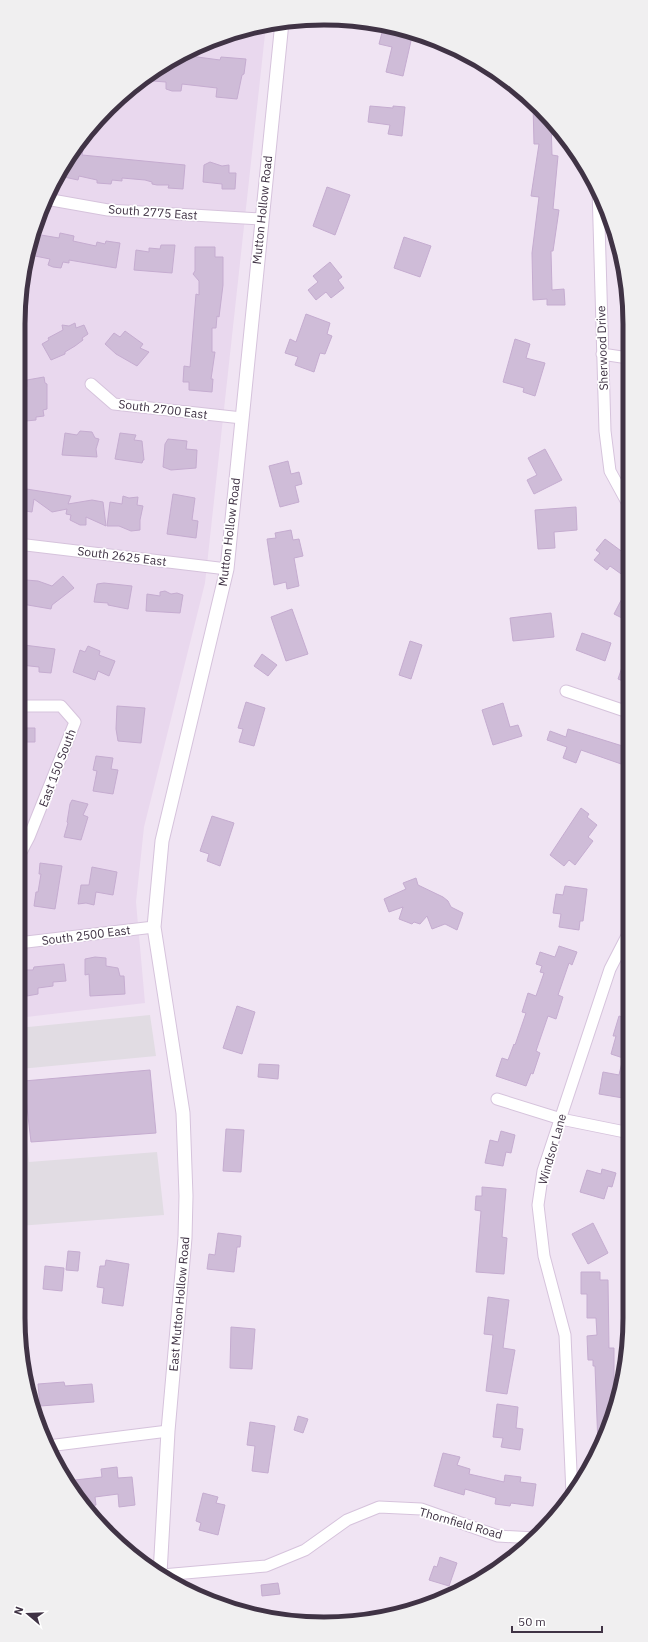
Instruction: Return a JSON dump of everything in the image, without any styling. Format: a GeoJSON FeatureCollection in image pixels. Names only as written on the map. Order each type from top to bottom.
{"type":"FeatureCollection","features":[{"type":"Feature","properties":{"kind":"street","name":"Mutton Hollow Road"},"geometry":{"type":"LineString","coordinates":[[171,1035],[154,927],[162,841],[227,569],[261,219],[282,29]]}},
{"type":"Feature","properties":{"kind":"street","name":"South 2775 East"},"geometry":{"type":"LineString","coordinates":[[52,200],[108,210],[261,219]]}},
{"type":"Feature","properties":{"kind":"street","name":"Sherwood Drive"},"geometry":{"type":"LineString","coordinates":[[598,207],[604,431],[610,471],[623,495]]}},
{"type":"Feature","properties":{"kind":"street"},"geometry":{"type":"LineString","coordinates":[[602,354],[623,357]]}},
{"type":"Feature","properties":{"kind":"street","name":"South 2700 East"},"geometry":{"type":"LineString","coordinates":[[91,384],[114,404],[242,418]]}},
{"type":"Feature","properties":{"kind":"street","name":"South 2625 East"},"geometry":{"type":"LineString","coordinates":[[25,545],[227,569]]}},
{"type":"Feature","properties":{"kind":"street"},"geometry":{"type":"LineString","coordinates":[[566,691],[623,710]]}},
{"type":"Feature","properties":{"kind":"street","name":"East 150 South"},"geometry":{"type":"LineString","coordinates":[[25,706],[61,706],[75,722],[30,837],[25,846]]}},
{"type":"Feature","properties":{"kind":"street","name":"South 2500 East"},"geometry":{"type":"LineString","coordinates":[[25,943],[154,927]]}},
{"type":"Feature","properties":{"kind":"street","name":"Windsor Lane"},"geometry":{"type":"LineString","coordinates":[[572,1486],[564,1335],[544,1256],[538,1205],[543,1171],[610,969],[623,944]]}},
{"type":"Feature","properties":{"kind":"street","name":"East Mutton Hollow Road"},"geometry":{"type":"LineString","coordinates":[[161,1569],[168,1431],[185,1238],[186,1196],[183,1113],[171,1035]]}},
{"type":"Feature","properties":{"kind":"street"},"geometry":{"type":"LineString","coordinates":[[497,1099],[560,1119],[623,1132]]}},
{"type":"Feature","properties":{"kind":"street"},"geometry":{"type":"LineString","coordinates":[[54,1445],[168,1431]]}},
{"type":"Feature","properties":{"kind":"street","name":"Thornfield Road"},"geometry":{"type":"LineString","coordinates":[[170,1574],[266,1566],[305,1550],[348,1520],[379,1507],[421,1509],[498,1536],[526,1538]]}},
{"type":"Feature","properties":{"kind":"shaded area"},"geometry":{"type":"Polygon","coordinates":[[[265,31],[205,583],[144,827],[136,902],[145,1003],[25,1017],[25,324],[28,285],[35,247],[56,192],[75,158],[99,127],[127,99],[158,75],[175,65],[228,41],[265,31]]]}},
{"type":"Feature","properties":{"kind":"shaded area"},"geometry":{"type":"Polygon","coordinates":[[[150,1015],[156,1056],[25,1069],[25,1027],[150,1015]]]}},
{"type":"Feature","properties":{"kind":"shaded area"},"geometry":{"type":"Polygon","coordinates":[[[25,1121],[29,1162],[157,1152],[164,1215],[25,1225],[25,1121]]]}},
{"type":"Feature","properties":{"kind":"building"},"geometry":{"type":"Polygon","coordinates":[[[382,31],[412,38],[403,76],[386,72],[392,47],[379,44],[382,31]]]}},
{"type":"Feature","properties":{"kind":"building"},"geometry":{"type":"Polygon","coordinates":[[[192,56],[220,60],[221,57],[246,59],[244,74],[242,75],[237,99],[216,97],[217,88],[182,84],[181,91],[172,91],[166,89],[166,82],[150,81],[192,56]]]}},
{"type":"Feature","properties":{"kind":"building"},"geometry":{"type":"Polygon","coordinates":[[[370,106],[393,108],[393,106],[405,107],[402,136],[388,134],[390,125],[368,122],[370,106]]]}},
{"type":"Feature","properties":{"kind":"building"},"geometry":{"type":"Polygon","coordinates":[[[533,111],[551,130],[552,155],[558,156],[553,209],[559,210],[553,251],[551,251],[552,290],[564,289],[565,305],[547,305],[547,299],[533,300],[532,253],[539,197],[531,196],[539,144],[534,144],[533,111]]]}},
{"type":"Feature","properties":{"kind":"building"},"geometry":{"type":"Polygon","coordinates":[[[84,147],[82,155],[185,165],[183,189],[168,188],[169,185],[152,184],[152,182],[145,180],[122,178],[122,181],[112,180],[111,184],[97,183],[97,180],[79,176],[78,180],[64,177],[84,147]]]}},
{"type":"Feature","properties":{"kind":"building"},"geometry":{"type":"Polygon","coordinates":[[[210,162],[222,166],[229,165],[229,173],[236,173],[235,189],[222,189],[222,184],[203,182],[204,165],[210,162]]]}},
{"type":"Feature","properties":{"kind":"building"},"geometry":{"type":"Polygon","coordinates":[[[327,187],[350,195],[335,235],[313,226],[327,187]]]}},
{"type":"Feature","properties":{"kind":"building"},"geometry":{"type":"Polygon","coordinates":[[[60,233],[74,236],[73,241],[96,246],[97,242],[105,244],[106,241],[120,243],[116,268],[69,260],[69,263],[63,262],[61,268],[53,267],[48,265],[50,259],[33,256],[39,235],[59,238],[60,233]]]}},
{"type":"Feature","properties":{"kind":"building"},"geometry":{"type":"Polygon","coordinates":[[[404,237],[431,246],[420,277],[394,268],[404,237]]]}},
{"type":"Feature","properties":{"kind":"building"},"geometry":{"type":"Polygon","coordinates":[[[161,245],[175,245],[172,273],[134,270],[136,250],[149,252],[149,248],[160,249],[161,245]]]}},
{"type":"Feature","properties":{"kind":"building"},"geometry":{"type":"Polygon","coordinates":[[[195,247],[215,247],[215,257],[223,257],[223,285],[219,317],[217,316],[216,328],[212,328],[212,352],[215,352],[211,379],[213,379],[212,392],[189,390],[189,382],[183,382],[184,366],[190,367],[196,294],[199,295],[199,281],[193,274],[195,271],[195,247]]]}},
{"type":"Feature","properties":{"kind":"building"},"geometry":{"type":"Polygon","coordinates":[[[330,262],[342,277],[338,280],[344,288],[331,298],[326,292],[316,300],[308,290],[318,282],[313,276],[330,262]]]}},
{"type":"Feature","properties":{"kind":"building"},"geometry":{"type":"Polygon","coordinates":[[[306,314],[330,323],[327,334],[332,336],[325,354],[320,353],[314,372],[295,365],[298,357],[285,353],[290,339],[296,342],[306,314]]]}},
{"type":"Feature","properties":{"kind":"building"},"geometry":{"type":"Polygon","coordinates":[[[75,323],[76,328],[84,325],[88,334],[82,338],[83,340],[65,352],[65,354],[51,360],[42,344],[49,340],[48,338],[63,330],[62,325],[69,326],[75,323]]]}},
{"type":"Feature","properties":{"kind":"building"},"geometry":{"type":"Polygon","coordinates":[[[125,331],[143,344],[140,348],[149,352],[137,366],[116,354],[105,344],[114,333],[120,337],[125,331]]]}},
{"type":"Feature","properties":{"kind":"building"},"geometry":{"type":"Polygon","coordinates":[[[515,339],[530,344],[526,358],[545,363],[535,396],[523,392],[524,388],[503,382],[515,339]]]}},
{"type":"Feature","properties":{"kind":"building"},"geometry":{"type":"Polygon","coordinates":[[[44,377],[45,383],[47,384],[47,409],[43,410],[44,416],[36,417],[36,420],[26,421],[25,387],[27,387],[27,380],[44,377]]]}},
{"type":"Feature","properties":{"kind":"building"},"geometry":{"type":"Polygon","coordinates":[[[80,431],[92,432],[95,438],[99,439],[96,449],[97,457],[62,455],[65,433],[77,435],[80,431]]]}},
{"type":"Feature","properties":{"kind":"building"},"geometry":{"type":"Polygon","coordinates":[[[120,433],[136,435],[134,440],[142,441],[144,460],[142,463],[115,459],[120,433]]]}},
{"type":"Feature","properties":{"kind":"building"},"geometry":{"type":"Polygon","coordinates":[[[168,439],[187,441],[186,449],[197,450],[196,468],[171,470],[163,467],[165,444],[168,439]]]}},
{"type":"Feature","properties":{"kind":"building"},"geometry":{"type":"Polygon","coordinates":[[[545,449],[562,480],[534,494],[527,480],[537,475],[528,458],[545,449]]]}},
{"type":"Feature","properties":{"kind":"building"},"geometry":{"type":"Polygon","coordinates":[[[288,461],[291,474],[299,472],[302,484],[295,486],[299,502],[280,507],[269,466],[288,461]]]}},
{"type":"Feature","properties":{"kind":"building"},"geometry":{"type":"Polygon","coordinates":[[[25,489],[71,496],[68,504],[92,500],[103,502],[106,526],[86,517],[86,525],[80,525],[70,520],[71,515],[66,514],[67,509],[52,512],[34,499],[32,512],[25,511],[25,489]]]}},
{"type":"Feature","properties":{"kind":"building"},"geometry":{"type":"Polygon","coordinates":[[[173,494],[195,498],[192,520],[198,521],[196,538],[167,534],[173,494]]]}},
{"type":"Feature","properties":{"kind":"building"},"geometry":{"type":"Polygon","coordinates":[[[123,496],[129,498],[138,497],[137,505],[143,506],[140,520],[140,530],[131,531],[119,526],[107,526],[110,502],[122,504],[123,496]]]}},
{"type":"Feature","properties":{"kind":"building"},"geometry":{"type":"Polygon","coordinates":[[[576,507],[577,530],[554,532],[555,548],[538,549],[535,510],[576,507]]]}},
{"type":"Feature","properties":{"kind":"building"},"geometry":{"type":"Polygon","coordinates":[[[291,530],[293,540],[299,539],[303,556],[294,558],[299,586],[287,589],[286,582],[274,585],[267,539],[276,538],[275,533],[291,530]]]}},
{"type":"Feature","properties":{"kind":"building"},"geometry":{"type":"Polygon","coordinates":[[[605,539],[623,552],[623,575],[610,566],[607,570],[594,560],[600,553],[596,550],[605,539]]]}},
{"type":"Feature","properties":{"kind":"building"},"geometry":{"type":"Polygon","coordinates":[[[63,576],[74,588],[52,605],[51,609],[25,605],[26,580],[38,581],[52,586],[63,576]]]}},
{"type":"Feature","properties":{"kind":"building"},"geometry":{"type":"Polygon","coordinates":[[[104,583],[132,586],[128,609],[108,605],[108,603],[94,602],[97,584],[104,583]]]}},
{"type":"Feature","properties":{"kind":"building"},"geometry":{"type":"Polygon","coordinates":[[[165,591],[171,594],[177,593],[183,595],[180,613],[146,611],[147,594],[160,596],[160,592],[165,591]]]}},
{"type":"Feature","properties":{"kind":"building"},"geometry":{"type":"Polygon","coordinates":[[[623,597],[623,618],[614,614],[623,597]]]}},
{"type":"Feature","properties":{"kind":"building"},"geometry":{"type":"Polygon","coordinates":[[[292,609],[308,654],[286,661],[271,617],[292,609]]]}},
{"type":"Feature","properties":{"kind":"building"},"geometry":{"type":"Polygon","coordinates":[[[551,613],[554,637],[513,641],[510,618],[551,613]]]}},
{"type":"Feature","properties":{"kind":"building"},"geometry":{"type":"Polygon","coordinates":[[[582,633],[611,643],[605,661],[576,650],[582,633]]]}},
{"type":"Feature","properties":{"kind":"building"},"geometry":{"type":"Polygon","coordinates":[[[410,641],[422,645],[411,679],[399,675],[410,641]]]}},
{"type":"Feature","properties":{"kind":"building"},"geometry":{"type":"Polygon","coordinates":[[[25,645],[55,649],[51,673],[39,672],[39,667],[25,665],[25,645]]]}},
{"type":"Feature","properties":{"kind":"building"},"geometry":{"type":"Polygon","coordinates":[[[88,646],[100,651],[99,655],[115,661],[109,676],[98,671],[95,680],[73,672],[80,650],[85,652],[88,646]]]}},
{"type":"Feature","properties":{"kind":"building"},"geometry":{"type":"Polygon","coordinates":[[[262,654],[277,665],[268,676],[254,666],[262,654]]]}},
{"type":"Feature","properties":{"kind":"building"},"geometry":{"type":"Polygon","coordinates":[[[623,665],[623,681],[618,679],[623,665]]]}},
{"type":"Feature","properties":{"kind":"building"},"geometry":{"type":"Polygon","coordinates":[[[246,702],[265,708],[254,746],[239,742],[243,729],[238,728],[246,702]]]}},
{"type":"Feature","properties":{"kind":"building"},"geometry":{"type":"Polygon","coordinates":[[[503,703],[510,727],[518,725],[522,736],[493,745],[482,710],[503,703]]]}},
{"type":"Feature","properties":{"kind":"building"},"geometry":{"type":"Polygon","coordinates":[[[117,706],[145,708],[141,743],[118,741],[116,729],[117,706]]]}},
{"type":"Feature","properties":{"kind":"building"},"geometry":{"type":"Polygon","coordinates":[[[25,728],[35,728],[35,742],[25,742],[25,728]]]}},
{"type":"Feature","properties":{"kind":"building"},"geometry":{"type":"Polygon","coordinates":[[[568,729],[623,746],[623,765],[581,750],[576,763],[563,758],[567,747],[547,740],[550,731],[566,737],[568,729]]]}},
{"type":"Feature","properties":{"kind":"building"},"geometry":{"type":"Polygon","coordinates":[[[96,756],[113,758],[111,769],[118,770],[113,794],[93,791],[97,771],[93,770],[96,756]]]}},
{"type":"Feature","properties":{"kind":"building"},"geometry":{"type":"Polygon","coordinates":[[[72,800],[88,804],[83,815],[88,817],[81,840],[64,837],[72,800]]]}},
{"type":"Feature","properties":{"kind":"building"},"geometry":{"type":"Polygon","coordinates":[[[581,808],[589,814],[587,817],[597,825],[588,837],[593,841],[575,865],[569,860],[564,866],[550,855],[581,808]]]}},
{"type":"Feature","properties":{"kind":"building"},"geometry":{"type":"Polygon","coordinates":[[[212,816],[234,823],[220,866],[207,861],[209,854],[200,851],[212,816]]]}},
{"type":"Feature","properties":{"kind":"building"},"geometry":{"type":"Polygon","coordinates":[[[40,863],[62,866],[55,909],[34,906],[41,874],[39,874],[40,863]]]}},
{"type":"Feature","properties":{"kind":"building"},"geometry":{"type":"Polygon","coordinates":[[[92,867],[117,872],[113,895],[96,892],[94,905],[86,903],[78,904],[81,885],[89,885],[92,867]]]}},
{"type":"Feature","properties":{"kind":"building"},"geometry":{"type":"Polygon","coordinates":[[[416,878],[418,885],[443,897],[448,901],[451,907],[463,913],[457,930],[445,924],[432,929],[427,916],[420,924],[414,922],[412,924],[399,919],[403,907],[389,912],[384,899],[406,889],[403,883],[416,878]]]}},
{"type":"Feature","properties":{"kind":"building"},"geometry":{"type":"Polygon","coordinates":[[[565,886],[587,889],[583,921],[580,921],[579,930],[559,927],[561,914],[553,913],[556,894],[563,895],[565,886]]]}},
{"type":"Feature","properties":{"kind":"building"},"geometry":{"type":"Polygon","coordinates":[[[559,946],[577,952],[572,965],[569,963],[558,995],[563,997],[556,1019],[548,1016],[536,1051],[540,1053],[533,1074],[531,1073],[526,1086],[496,1076],[502,1058],[508,1060],[514,1044],[515,1045],[526,1013],[522,1012],[528,993],[536,996],[544,973],[540,972],[542,966],[536,964],[540,952],[555,957],[559,946]]]}},
{"type":"Feature","properties":{"kind":"building"},"geometry":{"type":"Polygon","coordinates":[[[95,957],[106,958],[106,966],[118,968],[120,976],[124,976],[125,994],[90,996],[89,974],[85,975],[85,959],[95,957]]]}},
{"type":"Feature","properties":{"kind":"building"},"geometry":{"type":"Polygon","coordinates":[[[64,964],[66,981],[53,982],[53,986],[38,988],[38,994],[27,996],[25,970],[33,970],[34,967],[64,964]]]}},
{"type":"Feature","properties":{"kind":"building"},"geometry":{"type":"Polygon","coordinates":[[[237,1006],[255,1012],[242,1054],[223,1048],[237,1006]]]}},
{"type":"Feature","properties":{"kind":"building"},"geometry":{"type":"Polygon","coordinates":[[[619,1016],[623,1017],[623,1058],[611,1054],[616,1036],[613,1036],[619,1016]]]}},
{"type":"Feature","properties":{"kind":"building"},"geometry":{"type":"Polygon","coordinates":[[[623,1058],[623,1098],[599,1094],[603,1072],[619,1075],[623,1058]]]}},
{"type":"Feature","properties":{"kind":"building"},"geometry":{"type":"Polygon","coordinates":[[[259,1064],[279,1065],[278,1079],[258,1077],[259,1064]]]}},
{"type":"Feature","properties":{"kind":"building"},"geometry":{"type":"Polygon","coordinates":[[[150,1070],[156,1133],[31,1142],[25,1081],[150,1070]]]}},
{"type":"Feature","properties":{"kind":"building"},"geometry":{"type":"Polygon","coordinates":[[[226,1129],[244,1130],[241,1172],[223,1171],[226,1129]]]}},
{"type":"Feature","properties":{"kind":"building"},"geometry":{"type":"Polygon","coordinates":[[[501,1131],[515,1135],[511,1153],[506,1152],[503,1166],[485,1163],[490,1140],[498,1142],[501,1131]]]}},
{"type":"Feature","properties":{"kind":"building"},"geometry":{"type":"Polygon","coordinates":[[[602,1169],[616,1173],[612,1187],[608,1186],[604,1199],[580,1192],[587,1170],[601,1174],[602,1169]]]}},
{"type":"Feature","properties":{"kind":"building"},"geometry":{"type":"Polygon","coordinates":[[[482,1187],[506,1189],[502,1237],[507,1238],[504,1274],[476,1272],[481,1211],[475,1210],[476,1196],[482,1196],[482,1187]]]}},
{"type":"Feature","properties":{"kind":"building"},"geometry":{"type":"Polygon","coordinates":[[[593,1223],[608,1253],[588,1264],[572,1234],[593,1223]]]}},
{"type":"Feature","properties":{"kind":"building"},"geometry":{"type":"Polygon","coordinates":[[[218,1233],[241,1236],[240,1247],[237,1247],[234,1272],[207,1269],[209,1254],[215,1255],[218,1233]]]}},
{"type":"Feature","properties":{"kind":"building"},"geometry":{"type":"Polygon","coordinates":[[[68,1251],[80,1252],[78,1271],[66,1270],[68,1251]]]}},
{"type":"Feature","properties":{"kind":"building"},"geometry":{"type":"Polygon","coordinates":[[[106,1260],[129,1264],[123,1306],[102,1303],[104,1288],[97,1287],[100,1266],[105,1266],[106,1260]]]}},
{"type":"Feature","properties":{"kind":"building"},"geometry":{"type":"Polygon","coordinates":[[[45,1266],[64,1268],[62,1291],[43,1289],[45,1266]]]}},
{"type":"Feature","properties":{"kind":"building"},"geometry":{"type":"Polygon","coordinates":[[[581,1272],[600,1272],[600,1280],[608,1280],[609,1348],[614,1348],[614,1388],[607,1414],[598,1437],[595,1366],[593,1366],[593,1360],[588,1360],[587,1336],[597,1335],[596,1318],[587,1318],[587,1294],[581,1294],[581,1272]]]}},
{"type":"Feature","properties":{"kind":"building"},"geometry":{"type":"Polygon","coordinates":[[[488,1297],[509,1300],[503,1348],[515,1350],[507,1394],[486,1391],[493,1335],[484,1334],[488,1297]]]}},
{"type":"Feature","properties":{"kind":"building"},"geometry":{"type":"Polygon","coordinates":[[[231,1327],[255,1329],[252,1369],[230,1368],[231,1327]]]}},
{"type":"Feature","properties":{"kind":"building"},"geometry":{"type":"Polygon","coordinates":[[[64,1382],[65,1386],[92,1384],[94,1402],[40,1406],[38,1384],[64,1382]]]}},
{"type":"Feature","properties":{"kind":"building"},"geometry":{"type":"Polygon","coordinates":[[[497,1404],[518,1407],[516,1428],[523,1429],[520,1450],[501,1447],[503,1438],[493,1437],[497,1404]]]}},
{"type":"Feature","properties":{"kind":"building"},"geometry":{"type":"Polygon","coordinates":[[[298,1416],[308,1419],[303,1433],[294,1430],[298,1416]]]}},
{"type":"Feature","properties":{"kind":"building"},"geometry":{"type":"Polygon","coordinates":[[[250,1422],[275,1426],[268,1473],[252,1471],[255,1446],[247,1445],[250,1422]]]}},
{"type":"Feature","properties":{"kind":"building"},"geometry":{"type":"Polygon","coordinates":[[[443,1453],[460,1457],[457,1465],[470,1469],[469,1474],[504,1482],[505,1475],[521,1477],[520,1482],[536,1484],[533,1506],[511,1503],[510,1506],[495,1504],[496,1498],[465,1489],[464,1495],[434,1486],[443,1453]]]}},
{"type":"Feature","properties":{"kind":"building"},"geometry":{"type":"Polygon","coordinates":[[[117,1467],[118,1478],[132,1477],[135,1505],[119,1507],[118,1494],[95,1497],[96,1505],[92,1506],[73,1480],[102,1477],[101,1469],[117,1467]]]}},
{"type":"Feature","properties":{"kind":"building"},"geometry":{"type":"Polygon","coordinates":[[[203,1493],[218,1497],[216,1503],[225,1505],[218,1535],[199,1530],[201,1523],[196,1521],[203,1493]]]}},
{"type":"Feature","properties":{"kind":"building"},"geometry":{"type":"Polygon","coordinates":[[[440,1557],[457,1563],[449,1586],[429,1580],[434,1566],[437,1567],[440,1557]]]}},
{"type":"Feature","properties":{"kind":"building"},"geometry":{"type":"Polygon","coordinates":[[[278,1583],[280,1594],[262,1596],[261,1585],[278,1583]]]}}]}
